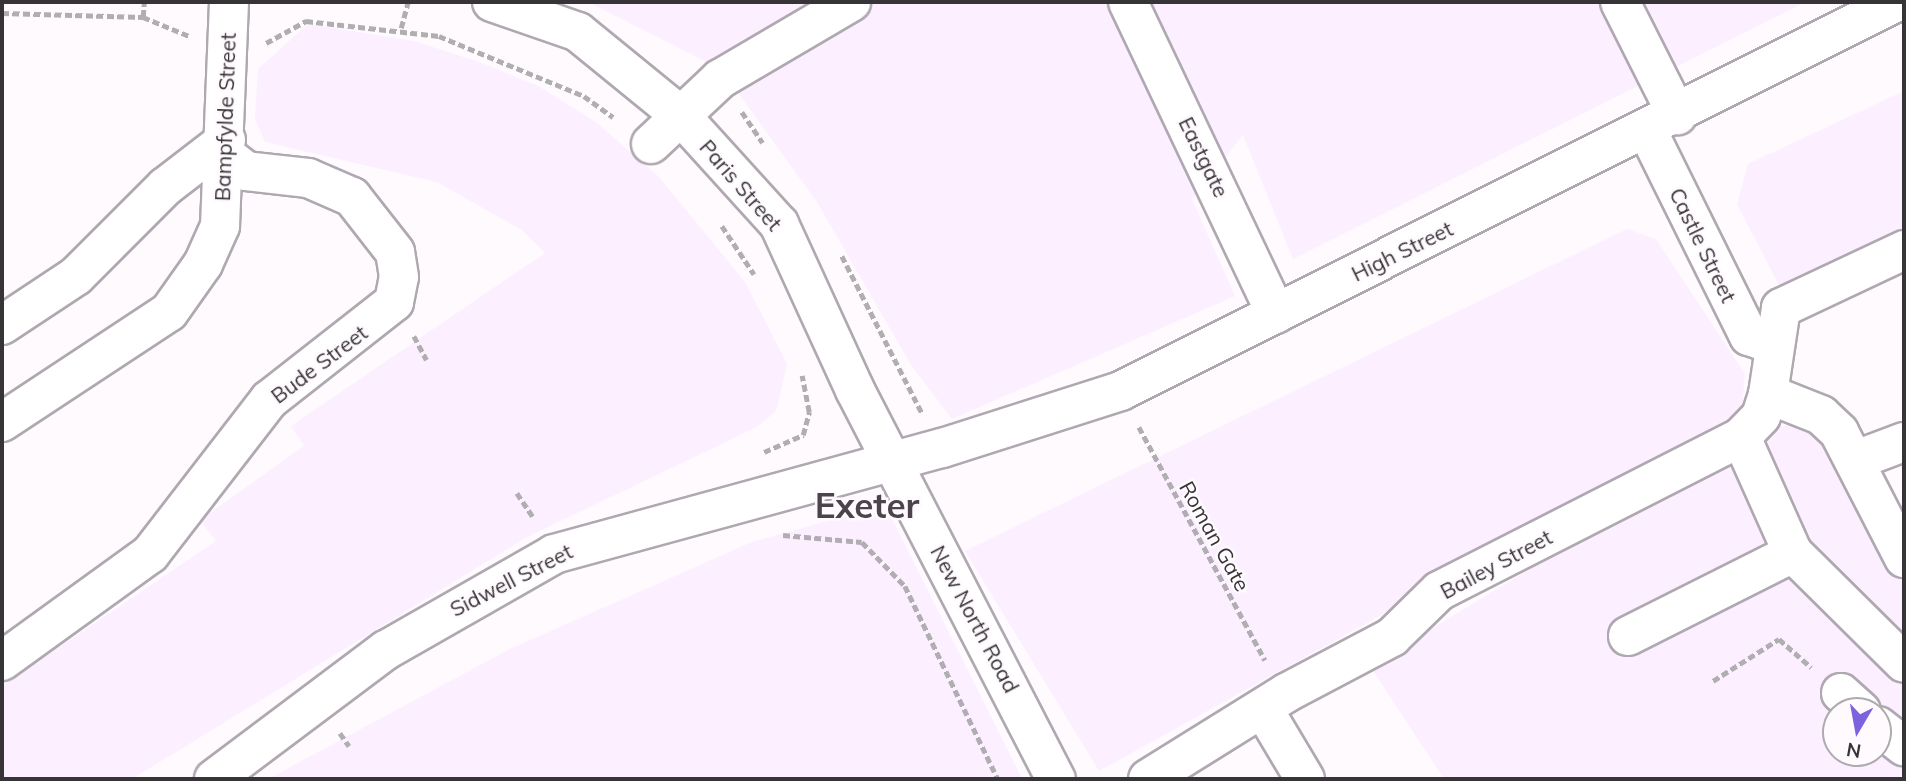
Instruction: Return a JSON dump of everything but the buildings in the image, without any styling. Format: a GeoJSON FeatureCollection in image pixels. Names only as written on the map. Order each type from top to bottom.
{"type":"FeatureCollection","features":[{"type":"Feature","properties":{"kind":"street","name":"Bampfylde Street"},"geometry":{"type":"LineString","coordinates":[[2,422],[169,312],[203,264],[220,226],[226,148],[229,2]]}},
{"type":"Feature","properties":{"kind":"street","name":"Paris Street"},"geometry":{"type":"LineString","coordinates":[[492,2],[579,32],[681,116],[779,224],[891,460]]}},
{"type":"Feature","properties":{"kind":"street"},"geometry":{"type":"LineString","coordinates":[[651,144],[720,79],[851,2]]}},
{"type":"Feature","properties":{"kind":"street","name":"Eastgate"},"geometry":{"type":"LineString","coordinates":[[1128,2],[1276,314]]}},
{"type":"Feature","properties":{"kind":"street","name":"Castle Street"},"geometry":{"type":"LineString","coordinates":[[1620,2],[1662,122],[1749,336],[1774,345]]}},
{"type":"Feature","properties":{"kind":"street","name":"High Street"},"geometry":{"type":"LineString","coordinates":[[891,460],[1121,391],[1662,122],[1896,2]]}},
{"type":"Feature","properties":{"kind":"street"},"geometry":{"type":"LineString","coordinates":[[2,325],[76,276],[166,187],[226,148]]}},
{"type":"Feature","properties":{"kind":"street","name":"Bude Street"},"geometry":{"type":"LineString","coordinates":[[2,661],[150,554],[269,400],[394,303],[400,277],[395,252],[352,197],[308,178],[246,172],[226,148]]}},
{"type":"Feature","properties":{"kind":"street","name":"Bailey Street"},"geometry":{"type":"LineString","coordinates":[[1148,779],[1275,702],[1392,637],[1439,591],[1741,437],[1761,416],[1768,394],[1781,308],[1904,250]]}},
{"type":"Feature","properties":{"kind":"street"},"geometry":{"type":"LineString","coordinates":[[1768,394],[1821,415],[1856,460],[1904,558]]}},
{"type":"Feature","properties":{"kind":"street"},"geometry":{"type":"LineString","coordinates":[[1741,437],[1793,553],[1904,663]]}},
{"type":"Feature","properties":{"kind":"street"},"geometry":{"type":"LineString","coordinates":[[1856,460],[1904,442]]}},
{"type":"Feature","properties":{"kind":"street","name":"Sidwell Street"},"geometry":{"type":"LineString","coordinates":[[214,779],[386,650],[554,554],[891,460]]}},
{"type":"Feature","properties":{"kind":"street","name":"New North Road"},"geometry":{"type":"LineString","coordinates":[[891,460],[1056,779]]}},
{"type":"Feature","properties":{"kind":"street"},"geometry":{"type":"LineString","coordinates":[[1628,636],[1793,553]]}},
{"type":"Feature","properties":{"kind":"street"},"geometry":{"type":"LineString","coordinates":[[1275,702],[1306,779]]}},
{"type":"Feature","properties":{"kind":"path"},"geometry":{"type":"LineString","coordinates":[[143,17],[144,2]]}},
{"type":"Feature","properties":{"kind":"path"},"geometry":{"type":"LineString","coordinates":[[401,28],[408,2]]}},
{"type":"Feature","properties":{"kind":"path"},"geometry":{"type":"LineString","coordinates":[[2,13],[143,17],[170,32],[227,45]]}},
{"type":"Feature","properties":{"kind":"path"},"geometry":{"type":"LineString","coordinates":[[306,21],[401,28],[499,57],[584,96],[651,144]]}},
{"type":"Feature","properties":{"kind":"path"},"geometry":{"type":"LineString","coordinates":[[718,220],[759,283]]}},
{"type":"Feature","properties":{"kind":"path"},"geometry":{"type":"LineString","coordinates":[[799,362],[810,412],[803,435],[759,454],[783,536],[862,542],[905,586],[998,779]]}},
{"type":"Feature","properties":{"kind":"path","name":"Roman Gate"},"geometry":{"type":"LineString","coordinates":[[1121,391],[1275,702]]}},
{"type":"Feature","properties":{"kind":"path"},"geometry":{"type":"LineString","coordinates":[[1713,681],[1779,639],[1845,697]]}},
{"type":"Feature","properties":{"kind":"shaded area"},"geometry":{"type":"Polygon","coordinates":[[[588,2],[1806,2],[1293,259],[1243,135],[1192,199],[1235,296],[952,419],[911,365],[817,202],[721,69],[588,2]]]}},
{"type":"Feature","properties":{"kind":"shaded area"},"geometry":{"type":"Polygon","coordinates":[[[308,24],[414,41],[479,62],[538,86],[597,123],[659,177],[745,282],[787,364],[776,411],[757,427],[527,537],[132,779],[2,779],[2,686],[216,541],[200,520],[304,446],[291,426],[545,253],[522,230],[437,182],[265,142],[255,119],[258,69],[308,24]]]}},
{"type":"Feature","properties":{"kind":"shaded area"},"geometry":{"type":"Polygon","coordinates":[[[1904,91],[1904,230],[1780,287],[1737,204],[1748,164],[1904,91]]]}},
{"type":"Feature","properties":{"kind":"shaded area"},"geometry":{"type":"Polygon","coordinates":[[[1627,229],[1656,239],[1745,374],[1741,416],[1099,771],[965,551],[1627,229]]]}},
{"type":"Feature","properties":{"kind":"shaded area"},"geometry":{"type":"Polygon","coordinates":[[[1803,424],[1831,446],[1904,588],[1904,779],[1444,779],[1370,666],[1763,428],[1803,424]]]}},
{"type":"Feature","properties":{"kind":"shaded area"},"geometry":{"type":"Polygon","coordinates":[[[888,511],[1022,779],[268,779],[510,649],[752,542],[852,514],[888,511]]]}},
{"type":"Feature","properties":{"kind":"district","name":"Exeter"},"geometry":{"type":"Point","coordinates":[867,505]}}]}
